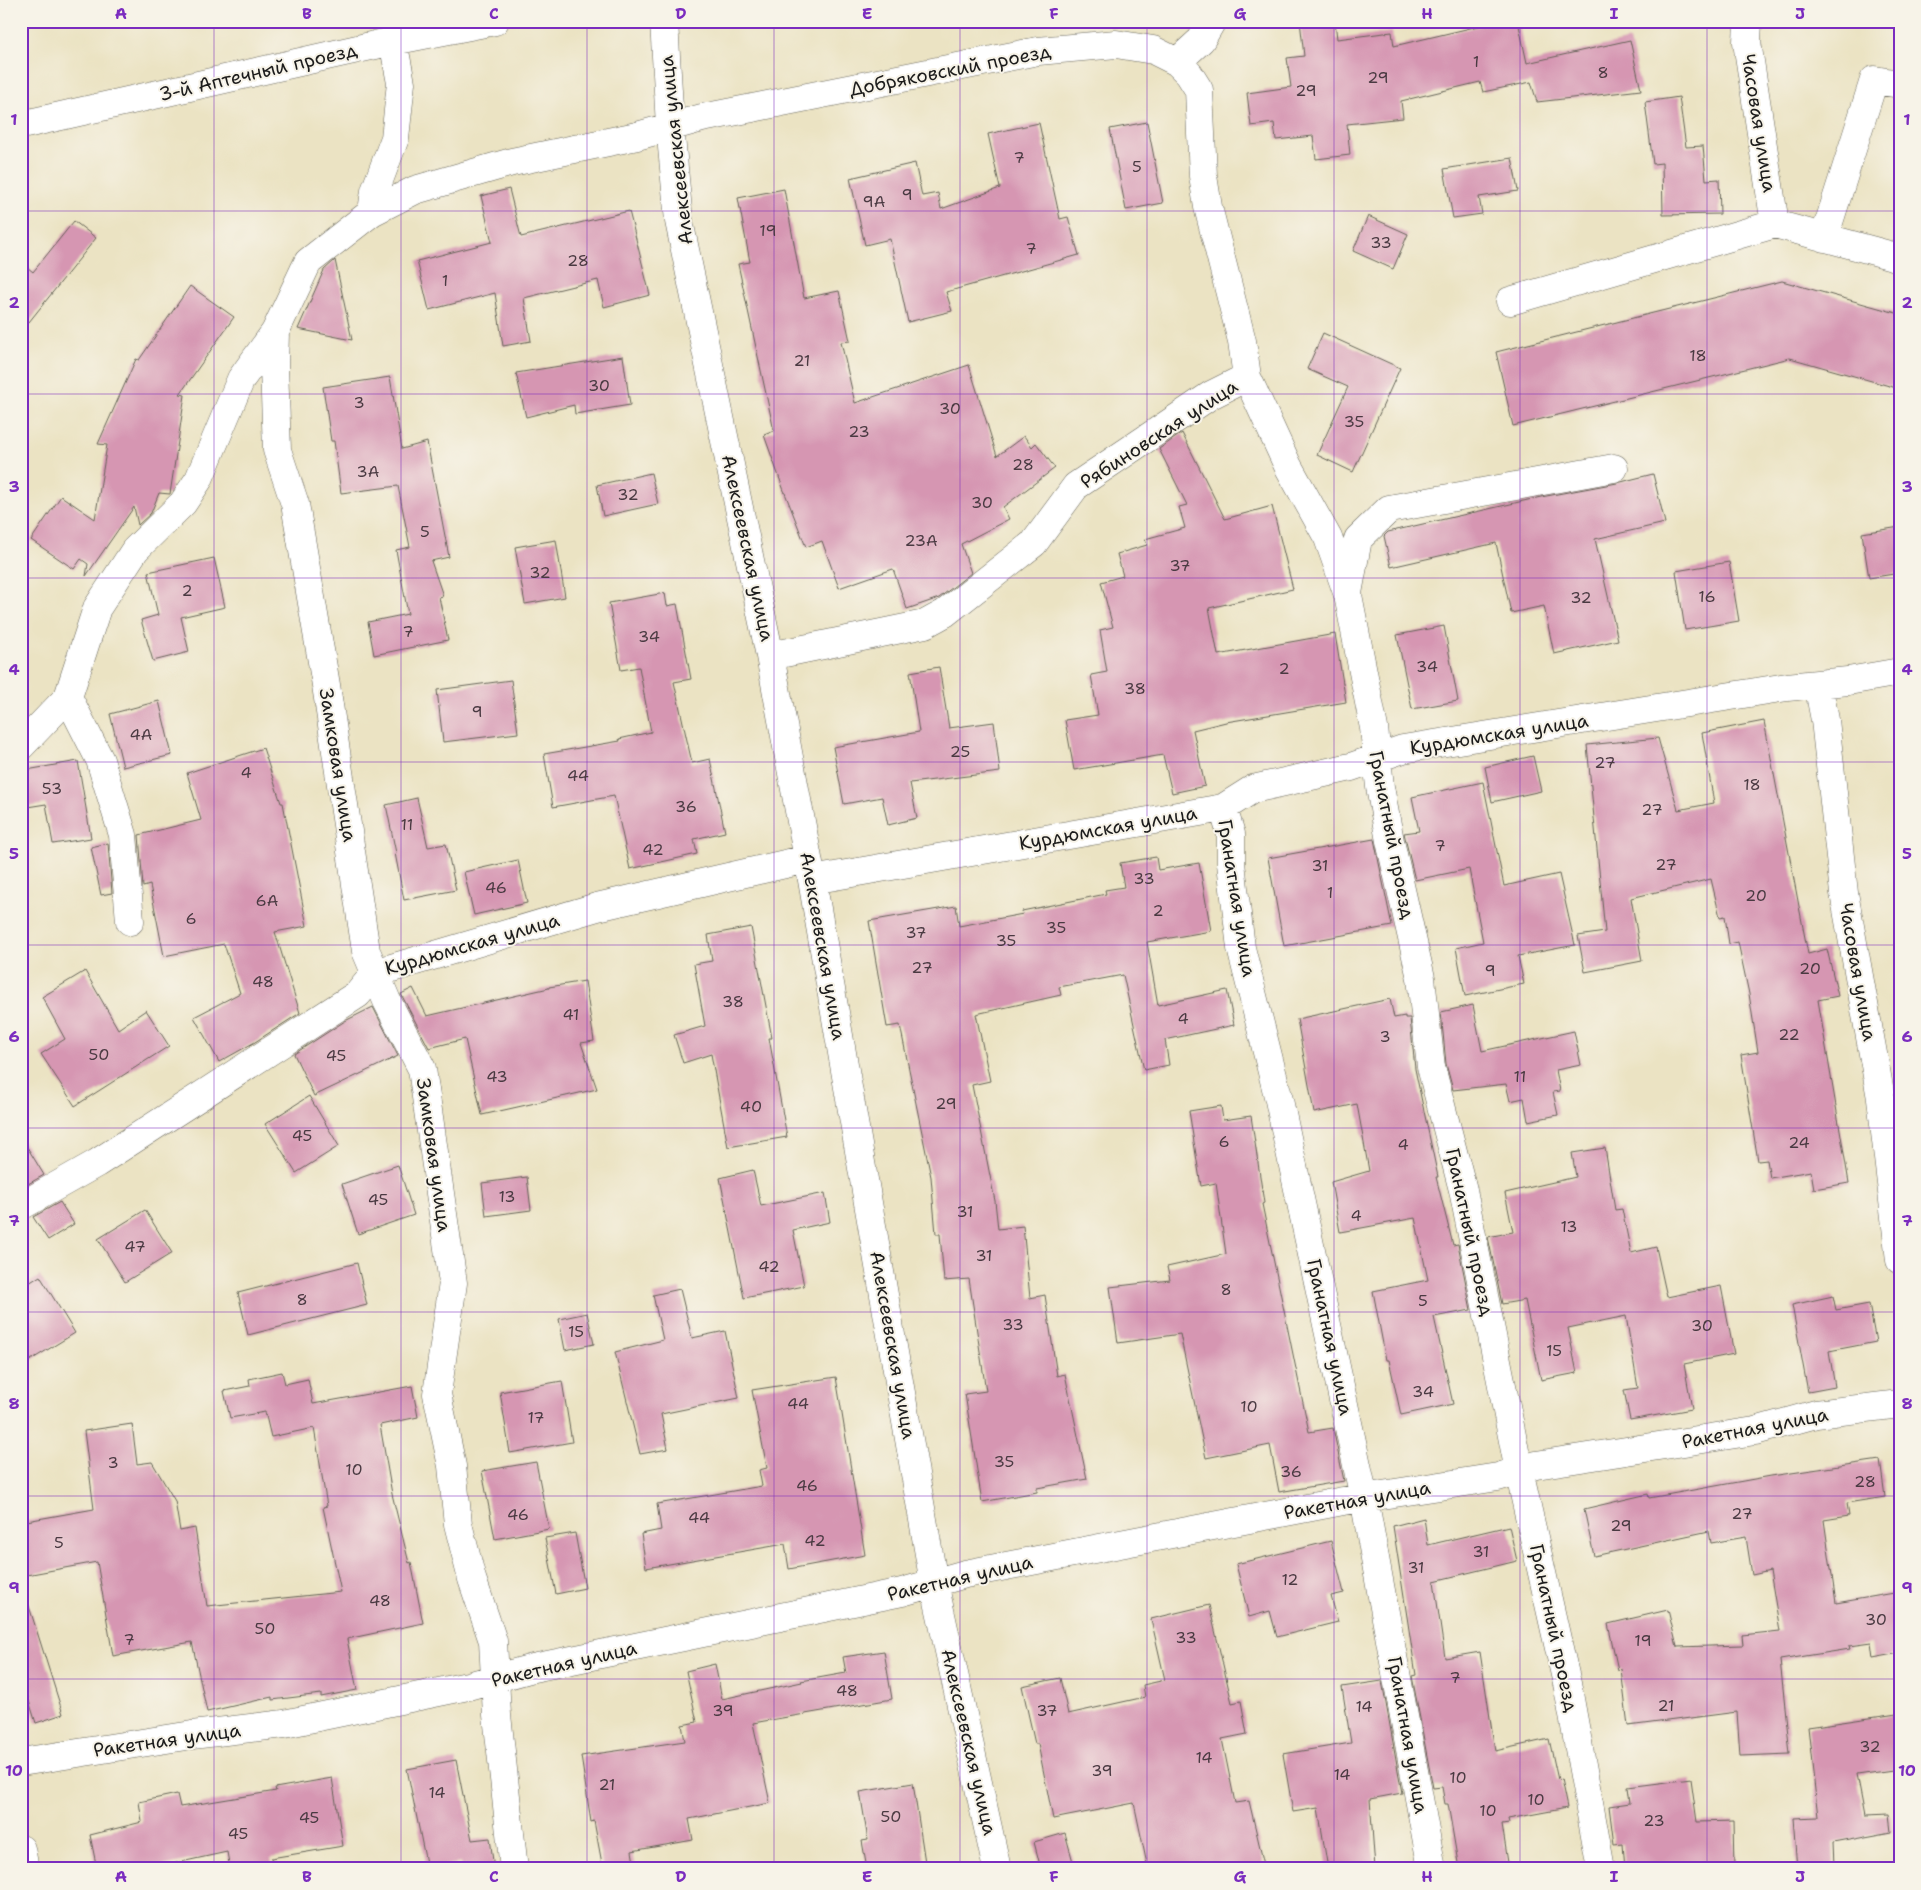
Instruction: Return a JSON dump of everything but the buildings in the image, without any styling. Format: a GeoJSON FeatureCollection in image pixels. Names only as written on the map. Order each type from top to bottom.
{"type":"FeatureCollection","features":[{"type":"Feature","properties":{"kind":"street","name":"3-й Аптечный проезд"},"geometry":{"type":"LineString","coordinates":[[21,125],[393,41],[494,21]]}},
{"type":"Feature","properties":{"kind":"street","name":"Алексеевская улица"},"geometry":{"type":"LineString","coordinates":[[664,21],[670,126],[679,221],[770,656],[810,870],[934,1583],[997,1869]]}},
{"type":"Feature","properties":{"kind":"street"},"geometry":{"type":"LineString","coordinates":[[1177,62],[1201,40],[1212,21]]}},
{"type":"Feature","properties":{"kind":"street","name":"Часовая улица"},"geometry":{"type":"LineString","coordinates":[[1748,21],[1747,42],[1775,224]]}},
{"type":"Feature","properties":{"kind":"street"},"geometry":{"type":"LineString","coordinates":[[372,212],[375,191],[394,138],[400,83],[393,41]]}},
{"type":"Feature","properties":{"kind":"street","name":"Добряковский проезд"},"geometry":{"type":"LineString","coordinates":[[275,332],[308,262],[372,212],[415,190],[512,162],[637,136],[712,116],[1038,51],[1116,44],[1153,50],[1177,62]]}},
{"type":"Feature","properties":{"kind":"street","name":"Рябиновская улица"},"geometry":{"type":"LineString","coordinates":[[770,656],[926,624],[945,612],[1034,543],[1076,486],[1212,395],[1247,377],[1242,341],[1207,200],[1203,176],[1199,90],[1189,74],[1177,62]]}},
{"type":"Feature","properties":{"kind":"street"},"geometry":{"type":"LineString","coordinates":[[1824,238],[1874,80],[1900,84]]}},
{"type":"Feature","properties":{"kind":"street"},"geometry":{"type":"LineString","coordinates":[[1510,301],[1775,224],[1900,258]]}},
{"type":"Feature","properties":{"kind":"street"},"geometry":{"type":"LineString","coordinates":[[21,746],[68,697],[97,608],[135,550],[183,503],[200,479],[241,379],[275,332]]}},
{"type":"Feature","properties":{"kind":"street","name":"Замковая улица"},"geometry":{"type":"LineString","coordinates":[[275,332],[274,366],[278,450],[295,504],[326,685],[366,951],[422,1069],[453,1283],[436,1394],[452,1466],[458,1524],[472,1579],[493,1641],[497,1715],[514,1869]]}},
{"type":"Feature","properties":{"kind":"street"},"geometry":{"type":"LineString","coordinates":[[1247,377],[1288,466],[1328,538],[1348,594]]}},
{"type":"Feature","properties":{"kind":"street"},"geometry":{"type":"LineString","coordinates":[[1348,594],[1358,539],[1389,509],[1614,468]]}},
{"type":"Feature","properties":{"kind":"street","name":"Гранатный проезд"},"geometry":{"type":"LineString","coordinates":[[1348,594],[1374,728],[1376,759],[1390,841],[1421,978],[1431,1067],[1463,1190],[1519,1471],[1568,1688],[1601,1869]]}},
{"type":"Feature","properties":{"kind":"street","name":"Курдюмская улица"},"geometry":{"type":"LineString","coordinates":[[21,1206],[97,1164],[358,994],[375,972],[597,907],[810,870],[1223,808],[1253,790],[1351,768],[1403,750],[1777,689],[1848,681],[1900,672]]}},
{"type":"Feature","properties":{"kind":"street","name":"Часовая улица"},"geometry":{"type":"LineString","coordinates":[[1818,684],[1825,720],[1844,893],[1881,1098],[1900,1260]]}},
{"type":"Feature","properties":{"kind":"street"},"geometry":{"type":"LineString","coordinates":[[68,697],[100,760],[123,835],[130,921]]}},
{"type":"Feature","properties":{"kind":"street","name":"Гранатная улица"},"geometry":{"type":"LineString","coordinates":[[1223,808],[1231,834],[1231,863],[1241,948],[1280,1100],[1364,1498],[1432,1869]]}},
{"type":"Feature","properties":{"kind":"street","name":"Ракетная улица"},"geometry":{"type":"LineString","coordinates":[[21,1762],[192,1735],[284,1724],[496,1679],[533,1668],[902,1592],[965,1574],[1364,1498],[1498,1478],[1536,1466],[1755,1431],[1816,1414],[1900,1404]]}},
{"type":"Feature","properties":{"kind":"street"},"geometry":{"type":"LineString","coordinates":[[21,1850],[25,1869]]}}]}
